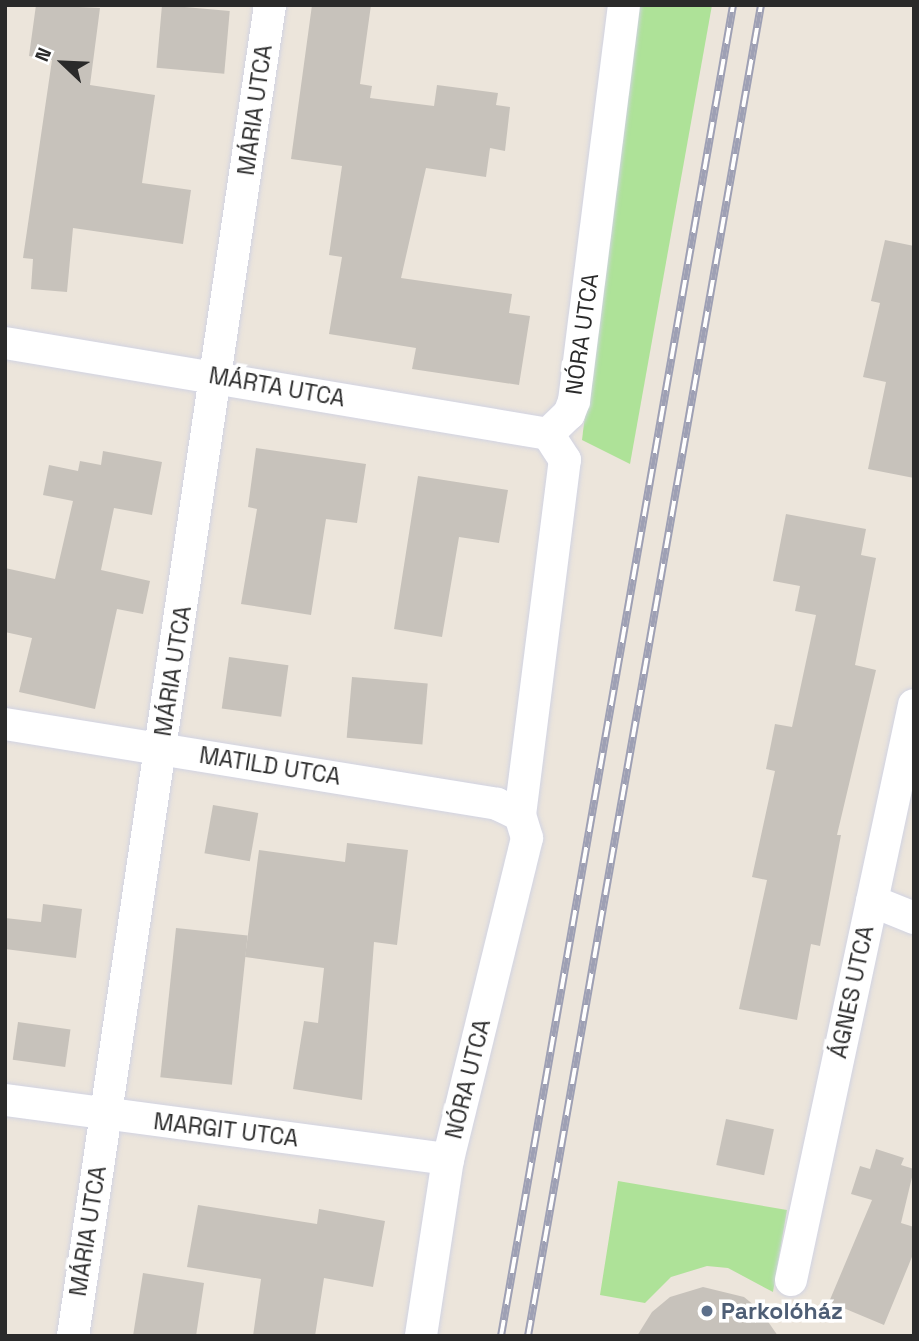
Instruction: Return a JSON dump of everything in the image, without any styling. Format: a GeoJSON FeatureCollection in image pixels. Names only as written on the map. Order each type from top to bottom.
{"type":"FeatureCollection","features":[{"type":"Feature","properties":{"kind":"street","name":"MÁRIA UTCA"},"geometry":{"type":"LineString","coordinates":[[73,1336],[218,377],[270,5]]}},
{"type":"Feature","properties":{"kind":"street","name":"NÓRA UTCA"},"geometry":{"type":"LineString","coordinates":[[421,1336],[448,1159],[527,838],[523,820],[565,460],[548,434],[569,414],[574,401],[624,5]]}},
{"type":"Feature","properties":{"kind":"street","name":"MÁRTA UTCA"},"geometry":{"type":"LineString","coordinates":[[5,343],[548,434]]}},
{"type":"Feature","properties":{"kind":"street","name":"ÁGNES UTCA"},"geometry":{"type":"LineString","coordinates":[[791,1280],[914,705]]}},
{"type":"Feature","properties":{"kind":"street","name":"MATILD UTCA"},"geometry":{"type":"LineString","coordinates":[[5,724],[497,804],[523,820]]}},
{"type":"Feature","properties":{"kind":"street"},"geometry":{"type":"LineString","coordinates":[[872,901],[914,918]]}},
{"type":"Feature","properties":{"kind":"street","name":"MARGIT UTCA"},"geometry":{"type":"LineString","coordinates":[[5,1100],[448,1159]]}},
{"type":"Feature","properties":{"kind":"green space"},"geometry":{"type":"Polygon","coordinates":[[[635,5],[712,5],[630,464],[582,440],[635,5]]]}},
{"type":"Feature","properties":{"kind":"green space"},"geometry":{"type":"Polygon","coordinates":[[[618,1181],[787,1210],[773,1292],[728,1268],[707,1266],[671,1277],[645,1303],[600,1295],[618,1181]]]}},
{"type":"Feature","properties":{"kind":"building"},"geometry":{"type":"Polygon","coordinates":[[[36,5],[100,8],[90,85],[155,95],[142,183],[191,190],[183,244],[73,228],[67,292],[31,289],[33,259],[23,258],[52,60],[29,56],[36,5]]]}},
{"type":"Feature","properties":{"kind":"building"},"geometry":{"type":"Polygon","coordinates":[[[162,5],[230,11],[224,74],[157,68],[162,5]]]}},
{"type":"Feature","properties":{"kind":"building"},"geometry":{"type":"Polygon","coordinates":[[[312,5],[371,5],[360,84],[372,86],[370,98],[434,106],[437,85],[498,93],[496,105],[510,107],[505,151],[490,148],[486,177],[426,168],[401,278],[512,294],[509,313],[530,316],[519,385],[412,369],[416,348],[329,334],[342,257],[329,255],[342,166],[291,159],[312,5]]]}},
{"type":"Feature","properties":{"kind":"building"},"geometry":{"type":"Polygon","coordinates":[[[885,240],[914,246],[914,478],[868,469],[886,382],[863,377],[880,303],[871,301],[885,240]]]}},
{"type":"Feature","properties":{"kind":"building"},"geometry":{"type":"Polygon","coordinates":[[[256,448],[366,464],[357,523],[326,519],[311,615],[241,604],[257,509],[248,507],[256,448]]]}},
{"type":"Feature","properties":{"kind":"building"},"geometry":{"type":"Polygon","coordinates":[[[103,451],[162,462],[152,515],[114,508],[101,570],[150,581],[143,614],[117,609],[95,709],[19,692],[32,638],[5,632],[5,568],[55,579],[73,501],[43,495],[49,465],[78,471],[80,461],[101,465],[103,451]]]}},
{"type":"Feature","properties":{"kind":"building"},"geometry":{"type":"Polygon","coordinates":[[[418,476],[508,490],[499,543],[459,537],[442,637],[394,629],[418,476]]]}},
{"type":"Feature","properties":{"kind":"building"},"geometry":{"type":"Polygon","coordinates":[[[786,514],[866,529],[861,555],[876,558],[855,665],[876,670],[837,835],[841,835],[820,946],[811,944],[797,1020],[739,1009],[767,880],[752,877],[775,771],[766,769],[775,724],[792,727],[816,615],[795,611],[800,586],[773,581],[786,514]]]}},
{"type":"Feature","properties":{"kind":"building"},"geometry":{"type":"Polygon","coordinates":[[[229,657],[288,665],[281,717],[222,708],[229,657]]]}},
{"type":"Feature","properties":{"kind":"building"},"geometry":{"type":"Polygon","coordinates":[[[352,677],[428,684],[422,744],[347,738],[352,677]]]}},
{"type":"Feature","properties":{"kind":"building"},"geometry":{"type":"Polygon","coordinates":[[[213,805],[258,813],[250,861],[204,853],[213,805]]]}},
{"type":"Feature","properties":{"kind":"building"},"geometry":{"type":"Polygon","coordinates":[[[347,843],[408,850],[397,945],[374,942],[362,1100],[293,1089],[304,1021],[318,1023],[324,968],[245,957],[259,850],[345,862],[347,843]]]}},
{"type":"Feature","properties":{"kind":"building"},"geometry":{"type":"Polygon","coordinates":[[[43,904],[82,909],[76,958],[5,949],[5,918],[41,922],[43,904]]]}},
{"type":"Feature","properties":{"kind":"building"},"geometry":{"type":"Polygon","coordinates":[[[176,928],[248,936],[232,1085],[160,1077],[176,928]]]}},
{"type":"Feature","properties":{"kind":"building"},"geometry":{"type":"Polygon","coordinates":[[[18,1022],[70,1029],[65,1067],[13,1060],[18,1022]]]}},
{"type":"Feature","properties":{"kind":"building"},"geometry":{"type":"Polygon","coordinates":[[[726,1119],[774,1129],[764,1175],[716,1165],[726,1119]]]}},
{"type":"Feature","properties":{"kind":"building"},"geometry":{"type":"Polygon","coordinates":[[[876,1149],[904,1158],[901,1165],[914,1169],[901,1223],[914,1227],[914,1252],[884,1325],[829,1302],[872,1200],[851,1194],[860,1166],[870,1169],[876,1149]]]}},
{"type":"Feature","properties":{"kind":"building"},"geometry":{"type":"Polygon","coordinates":[[[198,1205],[317,1224],[319,1209],[385,1221],[373,1287],[324,1278],[315,1336],[253,1336],[261,1279],[187,1267],[198,1205]]]}},
{"type":"Feature","properties":{"kind":"building"},"geometry":{"type":"Polygon","coordinates":[[[143,1273],[204,1283],[196,1336],[133,1336],[143,1273]]]}},
{"type":"Feature","properties":{"kind":"building","name":"Parkolóház"},"geometry":{"type":"Polygon","coordinates":[[[703,1287],[744,1297],[760,1310],[778,1336],[637,1336],[652,1312],[670,1297],[703,1287]]]}},
{"type":"Feature","properties":{"kind":"railway"},"geometry":{"type":"LineString","coordinates":[[501,1336],[733,5]]}},
{"type":"Feature","properties":{"kind":"railway"},"geometry":{"type":"LineString","coordinates":[[528,1336],[761,5]]}},
{"type":"Feature","properties":{"kind":"place","name":"Parkolóház"},"geometry":{"type":"Point","coordinates":[707,1311]}}]}
